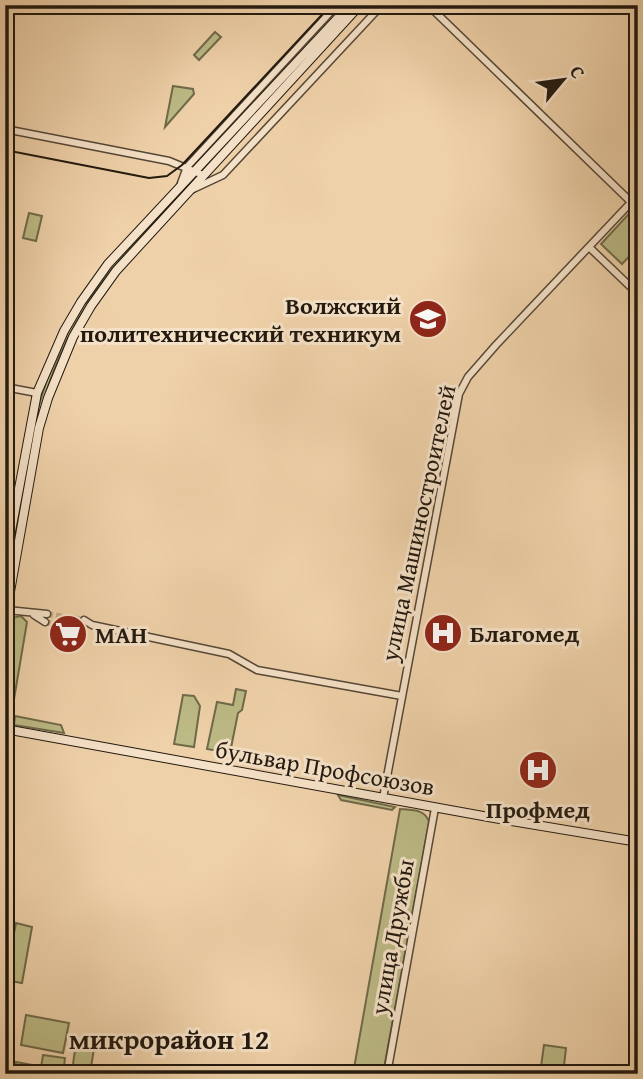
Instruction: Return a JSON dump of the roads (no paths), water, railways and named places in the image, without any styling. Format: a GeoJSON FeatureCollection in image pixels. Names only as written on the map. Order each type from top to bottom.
{"type":"FeatureCollection","features":[{"type":"Feature","properties":{"kind":"street"},"geometry":{"type":"LineString","coordinates":[[188,192],[195,171],[337,5]]}},
{"type":"Feature","properties":{"kind":"street"},"geometry":{"type":"LineString","coordinates":[[195,171],[350,5]]}},
{"type":"Feature","properties":{"kind":"street"},"geometry":{"type":"LineString","coordinates":[[5,563],[37,393],[64,331],[81,302],[108,264],[180,185],[360,5]]}},
{"type":"Feature","properties":{"kind":"street"},"geometry":{"type":"LineString","coordinates":[[46,618],[32,614],[6,613],[39,428],[60,366],[91,306],[116,271],[188,192],[223,175],[382,5]]}},
{"type":"Feature","properties":{"kind":"street"},"geometry":{"type":"LineString","coordinates":[[428,5],[631,202]]}},
{"type":"Feature","properties":{"kind":"street"},"geometry":{"type":"LineString","coordinates":[[5,129],[170,161],[195,171]]}},
{"type":"Feature","properties":{"kind":"street","name":"улица Машиностроителей"},"geometry":{"type":"LineString","coordinates":[[383,798],[459,394],[475,369],[638,195]]}},
{"type":"Feature","properties":{"kind":"street"},"geometry":{"type":"LineString","coordinates":[[589,247],[638,293]]}},
{"type":"Feature","properties":{"kind":"street"},"geometry":{"type":"LineString","coordinates":[[5,387],[37,393]]}},
{"type":"Feature","properties":{"kind":"street"},"geometry":{"type":"LineString","coordinates":[[84,620],[92,625],[229,654],[257,670],[402,696]]}},
{"type":"Feature","properties":{"kind":"street"},"geometry":{"type":"LineString","coordinates":[[83,629],[92,625]]}},
{"type":"Feature","properties":{"kind":"street","name":"бульвар Профсоюзов"},"geometry":{"type":"LineString","coordinates":[[5,729],[435,808],[638,842]]}},
{"type":"Feature","properties":{"kind":"street","name":"улица Дружбы"},"geometry":{"type":"LineString","coordinates":[[387,1074],[435,808]]}},
{"type":"Feature","properties":{"kind":"tunnel"},"geometry":{"type":"LineString","coordinates":[[47,614],[84,620]]}},
{"type":"Feature","properties":{"kind":"tunnel"},"geometry":{"type":"LineString","coordinates":[[45,622],[83,629]]}},
{"type":"Feature","properties":{"kind":"tram line"},"geometry":{"type":"LineString","coordinates":[[5,150],[149,178],[167,176],[182,165],[331,5]]}},
{"type":"Feature","properties":{"kind":"place","name":"Волжский политехнический техникум"},"geometry":{"type":"Point","coordinates":[428,319]}},
{"type":"Feature","properties":{"kind":"place","name":"Благомед"},"geometry":{"type":"Point","coordinates":[443,633]}},
{"type":"Feature","properties":{"kind":"place","name":"МАН"},"geometry":{"type":"Point","coordinates":[68,634]}},
{"type":"Feature","properties":{"kind":"place","name":"Профмед"},"geometry":{"type":"Point","coordinates":[538,770]}},
{"type":"Feature","properties":{"kind":"district","name":"микрорайон 12"},"geometry":{"type":"Point","coordinates":[169,1038]}}]}
